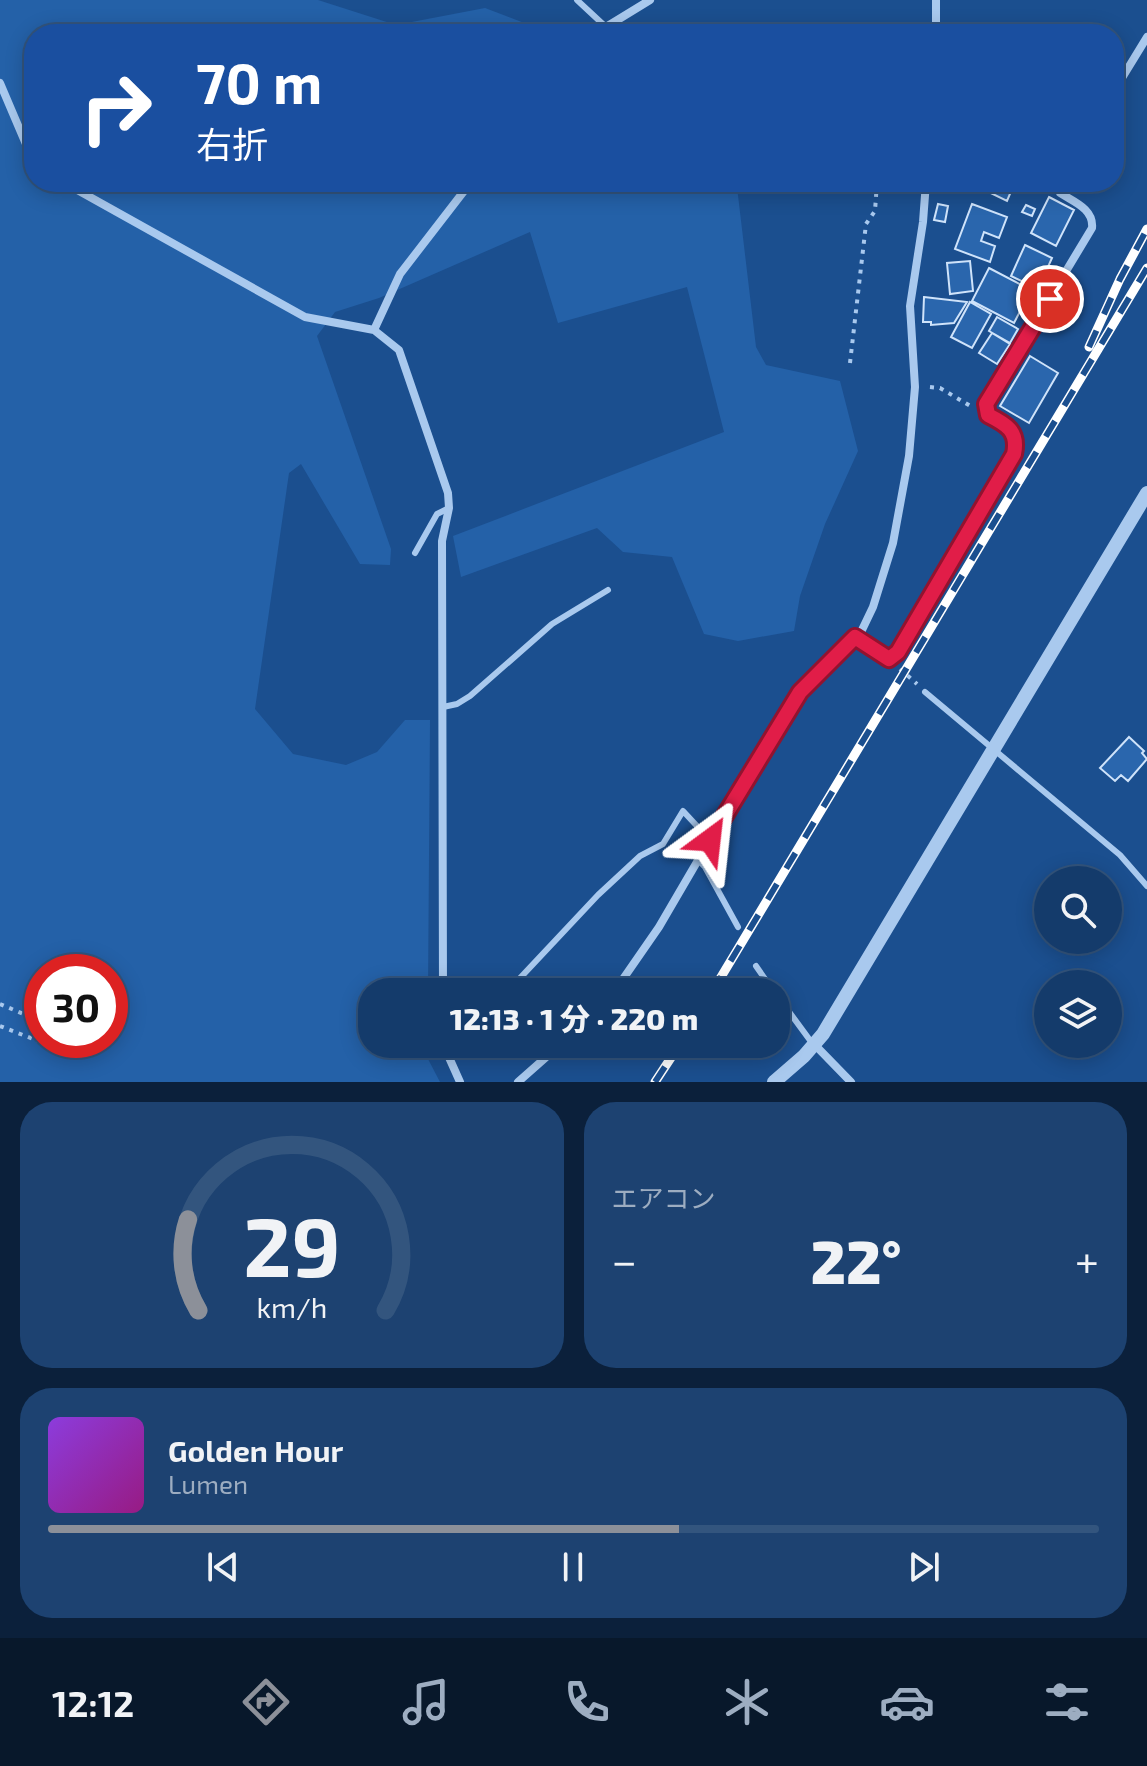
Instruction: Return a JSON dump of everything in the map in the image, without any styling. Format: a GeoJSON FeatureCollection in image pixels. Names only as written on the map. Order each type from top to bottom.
{"type":"FeatureCollection","features":[{"type":"Feature","properties":{"kind":"street"},"geometry":{"type":"LineString","coordinates":[[612,24],[650,0]]}},
{"type":"Feature","properties":{"kind":"street"},"geometry":{"type":"LineString","coordinates":[[936,0],[936,24]]}},
{"type":"Feature","properties":{"kind":"street"},"geometry":{"type":"LineString","coordinates":[[1124,75],[1147,37]]}},
{"type":"Feature","properties":{"kind":"street"},"geometry":{"type":"LineString","coordinates":[[0,83],[24,139]]}},
{"type":"Feature","properties":{"kind":"street"},"geometry":{"type":"LineString","coordinates":[[81,192],[305,317],[374,330],[399,350],[448,493],[449,508],[442,541],[443,978]]}},
{"type":"Feature","properties":{"kind":"street"},"geometry":{"type":"LineString","coordinates":[[374,330],[400,274],[463,192]]}},
{"type":"Feature","properties":{"kind":"street"},"geometry":{"type":"LineString","coordinates":[[624,978],[659,927],[800,692],[855,637],[873,607],[893,543],[909,456],[915,387],[910,306],[925,192]]}},
{"type":"Feature","properties":{"kind":"street"},"geometry":{"type":"LineString","coordinates":[[855,637],[889,659],[898,652],[1014,454],[1014,435],[1008,425],[988,415],[986,404],[1092,228],[1093,219],[1088,212],[1060,192]]}},
{"type":"Feature","properties":{"kind":"street"},"geometry":{"type":"LineString","coordinates":[[774,1082],[823,1034],[1146,497]]}},
{"type":"Feature","properties":{"kind":"street"},"geometry":{"type":"LineString","coordinates":[[814,1044],[851,1082]]}},
{"type":"Feature","properties":{"kind":"street"},"geometry":{"type":"LineString","coordinates":[[449,1058],[460,1082]]}},
{"type":"Feature","properties":{"kind":"street"},"geometry":{"type":"LineString","coordinates":[[518,1082],[545,1058]]}},
{"type":"Feature","properties":{"kind":"lane"},"geometry":{"type":"LineString","coordinates":[[577,0],[598,24]]}},
{"type":"Feature","properties":{"kind":"lane"},"geometry":{"type":"LineString","coordinates":[[415,553],[437,514],[449,508]]}},
{"type":"Feature","properties":{"kind":"lane"},"geometry":{"type":"LineString","coordinates":[[443,707],[457,704],[470,696],[552,624],[608,590]]}},
{"type":"Feature","properties":{"kind":"lane"},"geometry":{"type":"LineString","coordinates":[[925,692],[1120,855],[1147,886]]}},
{"type":"Feature","properties":{"kind":"lane"},"geometry":{"type":"LineString","coordinates":[[520,978],[598,895],[640,856],[663,844],[683,811],[710,840]]}},
{"type":"Feature","properties":{"kind":"lane"},"geometry":{"type":"LineString","coordinates":[[698,860],[705,867],[738,927]]}},
{"type":"Feature","properties":{"kind":"lane"},"geometry":{"type":"LineString","coordinates":[[756,966],[764,978]]}},
{"type":"Feature","properties":{"kind":"lane"},"geometry":{"type":"LineString","coordinates":[[790,1013],[814,1044]]}},
{"type":"Feature","properties":{"kind":"path"},"geometry":{"type":"LineString","coordinates":[[850,363],[866,224],[875,211],[876,192]]}},
{"type":"Feature","properties":{"kind":"path"},"geometry":{"type":"LineString","coordinates":[[915,387],[940,388],[972,408],[986,410]]}},
{"type":"Feature","properties":{"kind":"path"},"geometry":{"type":"LineString","coordinates":[[889,659],[925,692]]}},
{"type":"Feature","properties":{"kind":"path"},"geometry":{"type":"LineString","coordinates":[[0,1004],[24,1014]]}},
{"type":"Feature","properties":{"kind":"path"},"geometry":{"type":"LineString","coordinates":[[0,1026],[24,1035]]}},
{"type":"Feature","properties":{"kind":"shaded area"},"geometry":{"type":"Polygon","coordinates":[[[0,0],[318,0],[393,24],[24,24],[24,192],[738,192],[756,347],[766,365],[840,381],[858,451],[825,524],[800,596],[794,631],[738,641],[704,634],[672,557],[623,552],[597,528],[461,577],[453,536],[724,432],[687,287],[558,323],[530,232],[379,298],[335,312],[317,336],[391,549],[390,565],[360,564],[301,464],[289,473],[255,709],[293,754],[346,765],[377,752],[405,720],[430,720],[428,978],[358,978],[358,1058],[428,1059],[440,1082],[0,1082],[0,0]]]}},
{"type":"Feature","properties":{"kind":"shaded area"},"geometry":{"type":"Polygon","coordinates":[[[485,8],[527,24],[401,24],[485,8]]]}},
{"type":"Feature","properties":{"kind":"building"},"geometry":{"type":"Polygon","coordinates":[[[989,192],[1011,192],[1007,201],[989,192]]]}},
{"type":"Feature","properties":{"kind":"building"},"geometry":{"type":"Polygon","coordinates":[[[1049,197],[1074,210],[1056,246],[1031,233],[1049,197]]]}},
{"type":"Feature","properties":{"kind":"building"},"geometry":{"type":"Polygon","coordinates":[[[938,204],[948,206],[945,222],[934,220],[938,204]]]}},
{"type":"Feature","properties":{"kind":"building"},"geometry":{"type":"Polygon","coordinates":[[[972,204],[1007,217],[999,238],[984,232],[981,241],[995,246],[990,262],[955,249],[972,204]]]}},
{"type":"Feature","properties":{"kind":"building"},"geometry":{"type":"Polygon","coordinates":[[[1026,205],[1035,209],[1032,216],[1022,212],[1026,205]]]}},
{"type":"Feature","properties":{"kind":"building"},"geometry":{"type":"Polygon","coordinates":[[[1025,245],[1052,258],[1038,289],[1011,276],[1025,245]]]}},
{"type":"Feature","properties":{"kind":"building"},"geometry":{"type":"Polygon","coordinates":[[[970,261],[973,291],[950,294],[947,263],[970,261]]]}},
{"type":"Feature","properties":{"kind":"building"},"geometry":{"type":"Polygon","coordinates":[[[989,268],[1031,290],[1014,323],[972,301],[989,268]]]}},
{"type":"Feature","properties":{"kind":"building"},"geometry":{"type":"Polygon","coordinates":[[[924,297],[967,302],[954,323],[931,325],[931,322],[923,322],[924,297]]]}},
{"type":"Feature","properties":{"kind":"building"},"geometry":{"type":"Polygon","coordinates":[[[970,302],[991,314],[972,348],[951,337],[970,302]]]}},
{"type":"Feature","properties":{"kind":"building"},"geometry":{"type":"Polygon","coordinates":[[[997,317],[1018,329],[1010,343],[989,331],[997,317]]]}},
{"type":"Feature","properties":{"kind":"building"},"geometry":{"type":"Polygon","coordinates":[[[992,333],[1010,344],[997,364],[979,353],[992,333]]]}},
{"type":"Feature","properties":{"kind":"building"},"geometry":{"type":"Polygon","coordinates":[[[1030,356],[1058,373],[1029,423],[1000,406],[1030,356]]]}},
{"type":"Feature","properties":{"kind":"building"},"geometry":{"type":"Polygon","coordinates":[[[1129,737],[1144,751],[1142,753],[1147,759],[1128,781],[1121,775],[1115,781],[1100,768],[1129,737]]]}},
{"type":"Feature","properties":{"kind":"railway"},"geometry":{"type":"LineString","coordinates":[[1089,347],[1147,229]]}},
{"type":"Feature","properties":{"kind":"railway"},"geometry":{"type":"LineString","coordinates":[[720,978],[1147,268]]}},
{"type":"Feature","properties":{"kind":"railway"},"geometry":{"type":"LineString","coordinates":[[655,1082],[671,1058]]}},
{"type":"Feature","properties":{"kind":"route"},"geometry":{"type":"LineString","coordinates":[[710,840],[800,692],[822,668],[855,637],[889,659],[898,652],[1014,454],[1014,435],[1008,425],[988,415],[986,404],[1050,299]]}}]}
